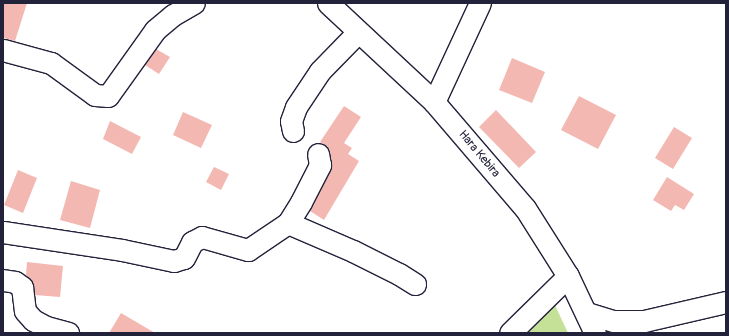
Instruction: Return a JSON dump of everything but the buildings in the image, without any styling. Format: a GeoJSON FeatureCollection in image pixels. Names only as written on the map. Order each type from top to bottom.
{"type":"FeatureCollection","features":[{"type":"Feature","properties":{"kind":"street"},"geometry":{"type":"LineString","coordinates":[[3,50],[51,63],[95,95],[108,96],[121,80],[155,30],[173,15],[194,3]]}},
{"type":"Feature","properties":{"kind":"street","name":"Hara Kebira"},"geometry":{"type":"LineString","coordinates":[[328,3],[434,102],[525,208],[568,276],[596,333]]}},
{"type":"Feature","properties":{"kind":"street"},"geometry":{"type":"LineString","coordinates":[[434,102],[480,3]]}},
{"type":"Feature","properties":{"kind":"street"},"geometry":{"type":"LineString","coordinates":[[293,131],[291,121],[296,107],[320,71],[358,32]]}},
{"type":"Feature","properties":{"kind":"street"},"geometry":{"type":"LineString","coordinates":[[3,232],[122,250],[174,261],[184,258],[192,242],[202,237],[248,250],[288,223],[301,202],[320,165],[318,154]]}},
{"type":"Feature","properties":{"kind":"street"},"geometry":{"type":"LineString","coordinates":[[288,223],[354,251],[415,284]]}},
{"type":"Feature","properties":{"kind":"street"},"geometry":{"type":"LineString","coordinates":[[510,333],[568,276]]}},
{"type":"Feature","properties":{"kind":"street"},"geometry":{"type":"LineString","coordinates":[[3,280],[15,282],[22,287],[25,311],[33,320],[46,327],[68,333]]}},
{"type":"Feature","properties":{"kind":"street"},"geometry":{"type":"LineString","coordinates":[[587,313],[614,321],[644,321],[726,302]]}},
{"type":"Feature","properties":{"kind":"green space"},"geometry":{"type":"Polygon","coordinates":[[[554,303],[568,333],[522,333],[554,303]]]}}]}
